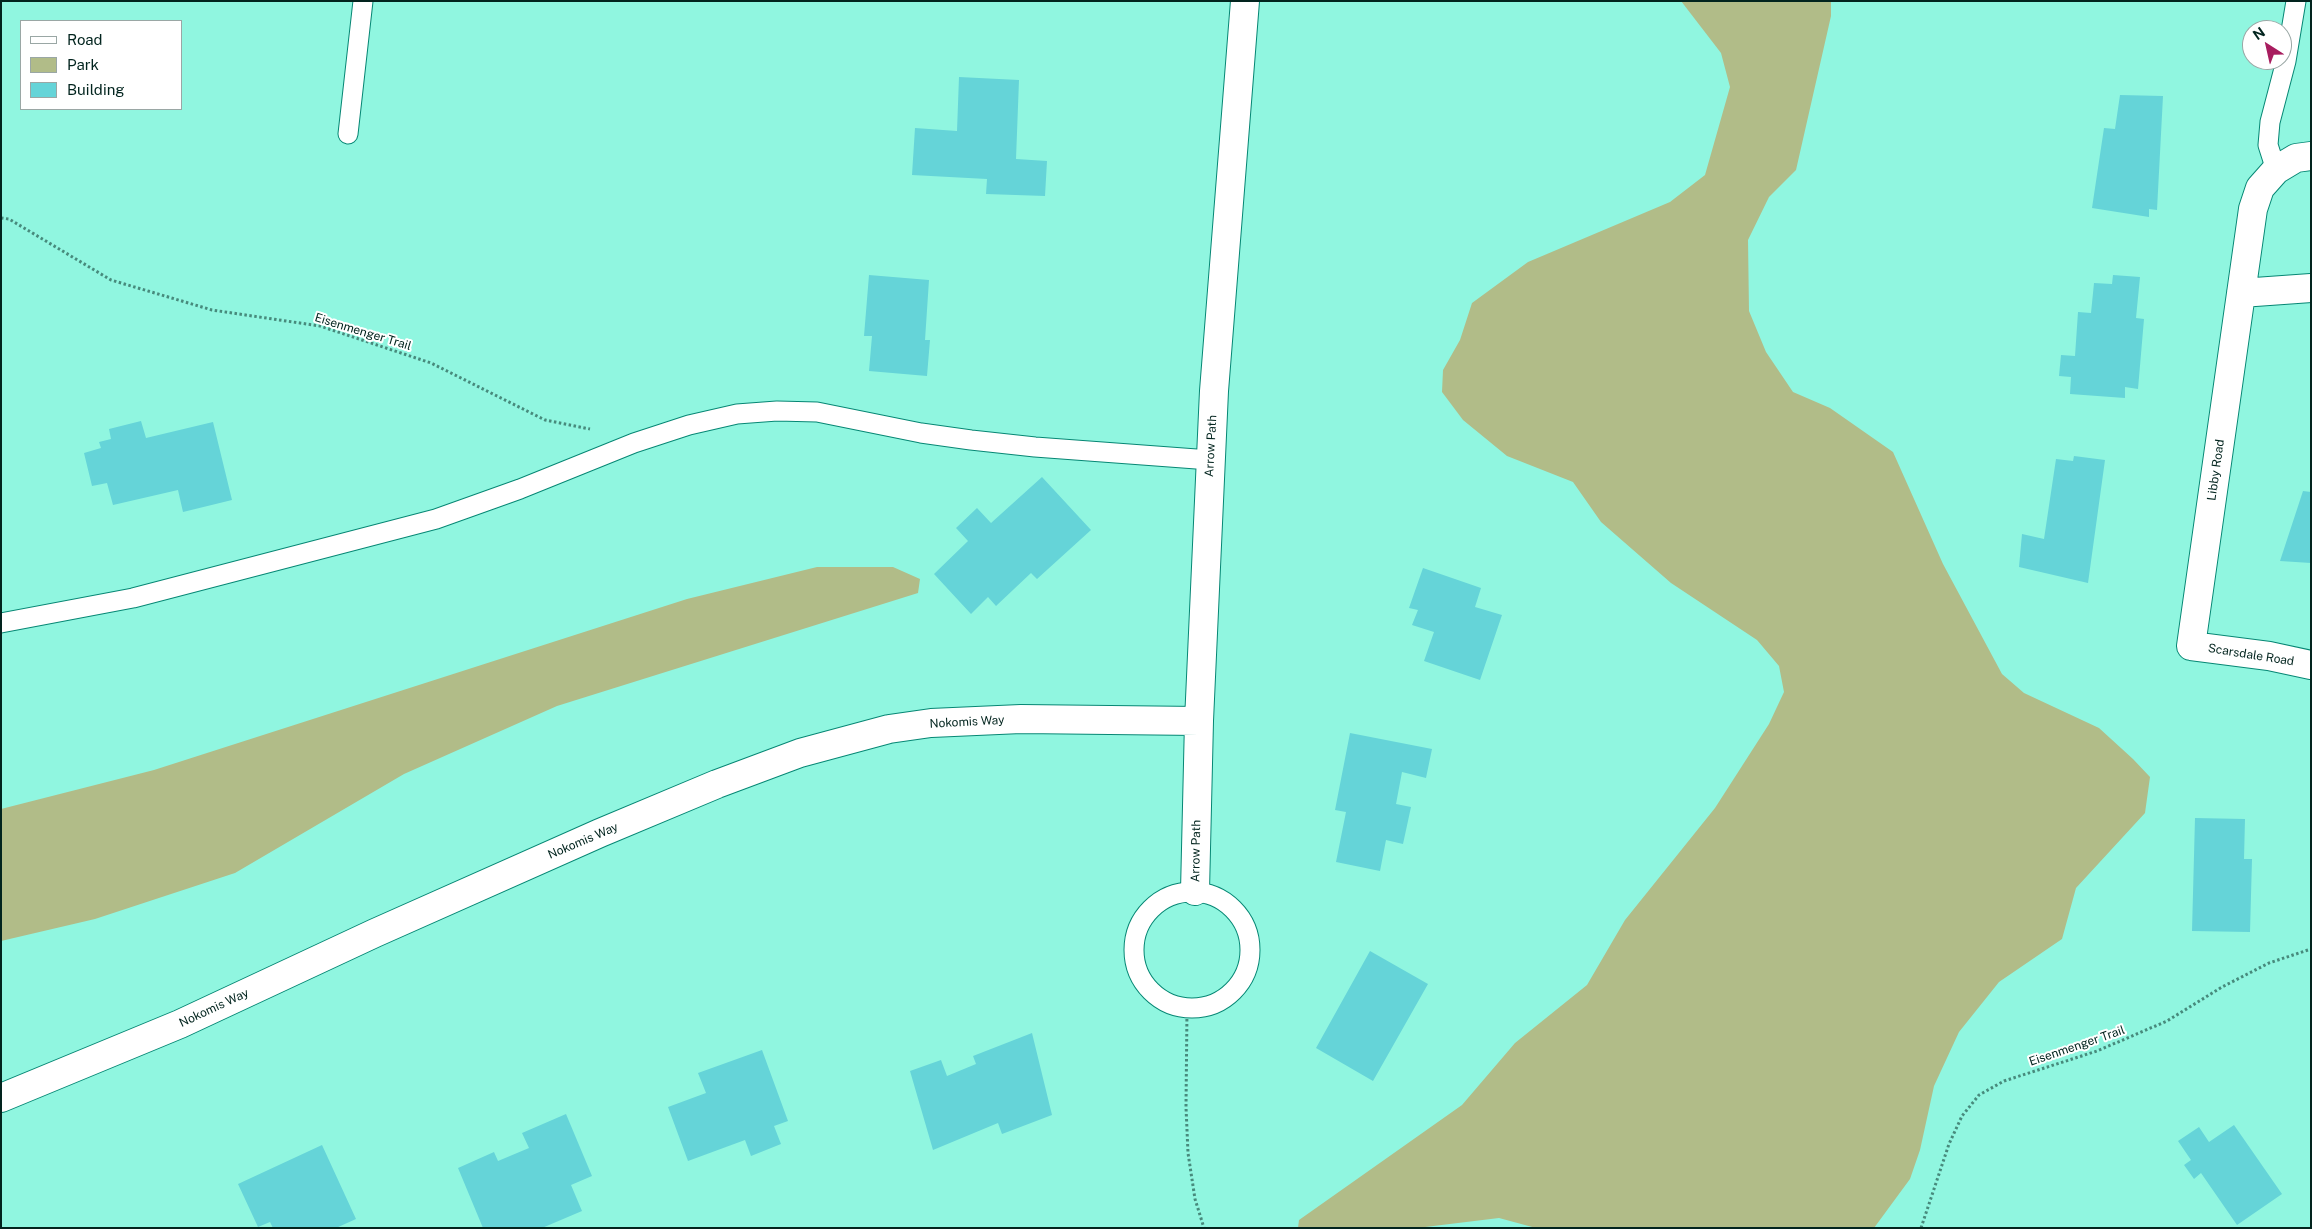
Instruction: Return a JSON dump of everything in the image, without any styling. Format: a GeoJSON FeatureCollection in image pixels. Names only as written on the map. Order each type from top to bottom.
{"type":"FeatureCollection","features":[{"type":"Feature","properties":{"kind":"street","name":"Arrow Path"},"geometry":{"type":"LineString","coordinates":[[1195,892],[1199,721],[1210,460],[1246,1]]}},
{"type":"Feature","properties":{"kind":"street","name":"Libby Road"},"geometry":{"type":"LineString","coordinates":[[2191,646],[2252,209],[2260,188],[2276,170],[2296,158],[2311,156]]}},
{"type":"Feature","properties":{"kind":"street"},"geometry":{"type":"LineString","coordinates":[[2241,293],[2311,288]]}},
{"type":"Feature","properties":{"kind":"street","name":"Scarsdale Road"},"geometry":{"type":"LineString","coordinates":[[2191,646],[2269,656],[2311,665]]}},
{"type":"Feature","properties":{"kind":"street","name":"Nokomis Way"},"geometry":{"type":"LineString","coordinates":[[1,1098],[180,1024],[392,925],[600,833],[716,784],[800,753],[889,729],[931,723],[1021,719],[1199,721]]}},
{"type":"Feature","properties":{"kind":"lane"},"geometry":{"type":"LineString","coordinates":[[348,134],[363,1]]}},
{"type":"Feature","properties":{"kind":"lane"},"geometry":{"type":"LineString","coordinates":[[2276,170],[2268,145],[2270,122],[2286,61],[2296,1]]}},
{"type":"Feature","properties":{"kind":"lane"},"geometry":{"type":"LineString","coordinates":[[1,623],[133,598],[436,519],[520,489],[634,442],[689,425],[737,414],[778,411],[816,412],[921,433],[980,441],[1210,460]]}},
{"type":"Feature","properties":{"kind":"lane"},"geometry":{"type":"LineString","coordinates":[[1195,892],[1212,895],[1229,904],[1240,916],[1248,931],[1251,950],[1249,966],[1242,981],[1230,994],[1210,1006],[1187,1009],[1172,1005],[1158,998],[1146,986],[1136,968],[1133,949],[1136,932],[1143,918],[1155,905],[1173,894],[1195,892]]}},
{"type":"Feature","properties":{"kind":"path","name":"Eisenmenger Trail"},"geometry":{"type":"LineString","coordinates":[[1,218],[9,219],[111,280],[212,310],[320,326],[431,363],[545,420],[592,429],[634,442]]}},
{"type":"Feature","properties":{"kind":"path","name":"Eisenmenger Trail"},"geometry":{"type":"LineString","coordinates":[[1921,1228],[1949,1144],[1962,1116],[1979,1095],[2004,1081],[2097,1051],[2167,1021],[2222,987],[2269,963],[2311,948]]}},
{"type":"Feature","properties":{"kind":"path"},"geometry":{"type":"LineString","coordinates":[[1187,1009],[1186,1107],[1188,1153],[1195,1199],[1204,1228]]}},
{"type":"Feature","properties":{"kind":"green space"},"geometry":{"type":"Polygon","coordinates":[[[1681,1],[1831,1],[1831,16],[1796,170],[1769,197],[1748,240],[1749,311],[1766,352],[1793,392],[1830,408],[1893,452],[1943,564],[2002,674],[2024,693],[2099,728],[2150,777],[2145,813],[2076,888],[2062,939],[1999,982],[1959,1032],[1934,1086],[1920,1150],[1910,1179],[1874,1228],[1536,1228],[1499,1218],[1417,1228],[1298,1228],[1299,1220],[1462,1105],[1515,1043],[1587,985],[1625,920],[1715,808],[1769,724],[1784,692],[1779,666],[1757,640],[1671,583],[1601,522],[1573,482],[1507,456],[1463,420],[1442,392],[1443,370],[1460,340],[1472,303],[1528,262],[1670,202],[1705,175],[1730,87],[1721,53],[1681,1]]]}},
{"type":"Feature","properties":{"kind":"green space"},"geometry":{"type":"Polygon","coordinates":[[[817,567],[893,567],[920,579],[918,593],[557,706],[404,774],[235,873],[95,919],[1,941],[1,809],[154,770],[687,599],[817,567]]]}},
{"type":"Feature","properties":{"kind":"building"},"geometry":{"type":"Polygon","coordinates":[[[959,77],[1019,80],[1016,159],[1047,161],[1045,196],[986,194],[987,179],[912,175],[915,128],[957,131],[959,77]]]}},
{"type":"Feature","properties":{"kind":"building"},"geometry":{"type":"Polygon","coordinates":[[[2120,95],[2163,96],[2157,210],[2149,209],[2149,217],[2092,208],[2104,128],[2115,129],[2120,95]]]}},
{"type":"Feature","properties":{"kind":"building"},"geometry":{"type":"Polygon","coordinates":[[[869,275],[929,280],[925,340],[930,340],[927,376],[869,371],[872,336],[864,336],[869,275]]]}},
{"type":"Feature","properties":{"kind":"building"},"geometry":{"type":"Polygon","coordinates":[[[2113,275],[2140,277],[2136,318],[2144,319],[2138,389],[2125,387],[2125,398],[2070,394],[2071,377],[2059,376],[2061,355],[2075,356],[2078,312],[2091,313],[2094,283],[2112,284],[2113,275]]]}},
{"type":"Feature","properties":{"kind":"building"},"geometry":{"type":"Polygon","coordinates":[[[141,421],[146,438],[213,422],[232,500],[183,512],[178,490],[113,505],[107,483],[92,486],[84,453],[101,448],[99,442],[111,439],[109,429],[141,421]]]}},
{"type":"Feature","properties":{"kind":"building"},"geometry":{"type":"Polygon","coordinates":[[[2074,456],[2105,460],[2088,583],[2019,567],[2022,534],[2044,539],[2056,459],[2073,461],[2074,456]]]}},
{"type":"Feature","properties":{"kind":"building"},"geometry":{"type":"Polygon","coordinates":[[[1042,477],[1091,530],[1037,579],[1031,573],[996,606],[988,597],[971,614],[934,574],[968,541],[956,528],[977,508],[991,523],[1042,477]]]}},
{"type":"Feature","properties":{"kind":"building"},"geometry":{"type":"Polygon","coordinates":[[[2303,491],[2311,492],[2311,563],[2280,561],[2303,491]]]}},
{"type":"Feature","properties":{"kind":"building"},"geometry":{"type":"Polygon","coordinates":[[[1423,568],[1481,588],[1475,607],[1502,615],[1480,680],[1424,661],[1434,632],[1412,625],[1418,610],[1409,608],[1423,568]]]}},
{"type":"Feature","properties":{"kind":"building"},"geometry":{"type":"Polygon","coordinates":[[[1350,733],[1432,749],[1426,778],[1402,772],[1396,804],[1411,807],[1403,844],[1386,840],[1380,871],[1336,862],[1346,812],[1335,810],[1350,733]]]}},
{"type":"Feature","properties":{"kind":"building"},"geometry":{"type":"Polygon","coordinates":[[[2195,818],[2245,819],[2244,859],[2252,859],[2250,932],[2192,931],[2195,818]]]}},
{"type":"Feature","properties":{"kind":"building"},"geometry":{"type":"Polygon","coordinates":[[[1370,951],[1428,984],[1373,1081],[1316,1048],[1370,951]]]}},
{"type":"Feature","properties":{"kind":"building"},"geometry":{"type":"Polygon","coordinates":[[[1032,1033],[1052,1115],[1002,1134],[998,1123],[933,1150],[910,1071],[941,1060],[947,1076],[976,1064],[973,1056],[1032,1033]]]}},
{"type":"Feature","properties":{"kind":"building"},"geometry":{"type":"Polygon","coordinates":[[[762,1050],[788,1121],[774,1126],[781,1144],[751,1156],[745,1140],[688,1161],[668,1107],[706,1093],[698,1073],[762,1050]]]}},
{"type":"Feature","properties":{"kind":"building"},"geometry":{"type":"Polygon","coordinates":[[[566,1114],[592,1176],[571,1185],[582,1211],[542,1228],[483,1228],[458,1168],[494,1152],[498,1161],[529,1148],[522,1133],[566,1114]]]}},
{"type":"Feature","properties":{"kind":"building"},"geometry":{"type":"Polygon","coordinates":[[[2234,1125],[2282,1194],[2237,1225],[2201,1173],[2194,1179],[2184,1165],[2191,1160],[2178,1141],[2199,1127],[2209,1142],[2234,1125]]]}},
{"type":"Feature","properties":{"kind":"building"},"geometry":{"type":"Polygon","coordinates":[[[322,1145],[356,1219],[336,1228],[273,1228],[270,1222],[258,1227],[238,1184],[322,1145]]]}}]}
